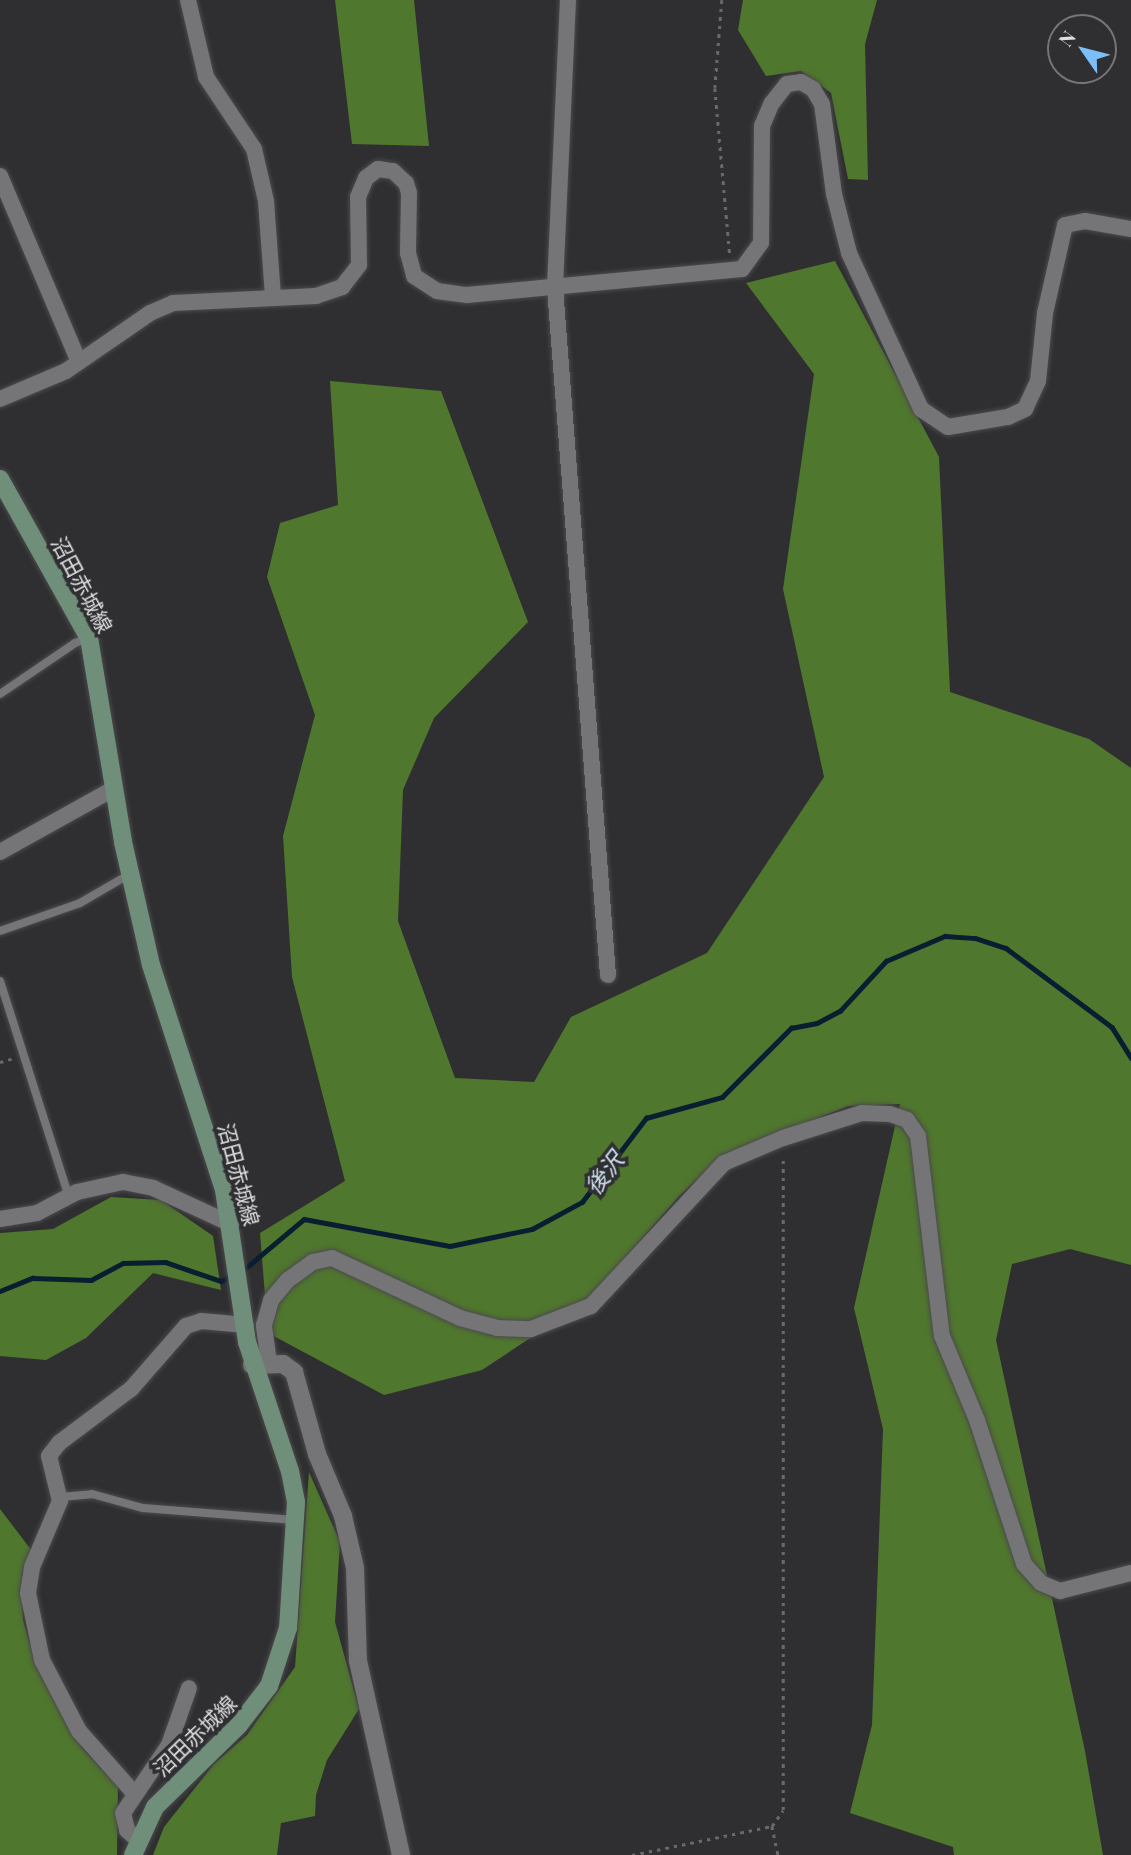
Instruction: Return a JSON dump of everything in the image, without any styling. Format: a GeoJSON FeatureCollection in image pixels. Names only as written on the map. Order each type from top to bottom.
{"type":"FeatureCollection","features":[{"type":"Feature","properties":{"kind":"main road","name":"沼田赤城線"},"geometry":{"type":"LineString","coordinates":[[0,479],[89,638],[103,703],[113,789],[151,965],[231,1224],[246,1325],[260,1364],[290,1471],[295,1520],[288,1628],[269,1686],[239,1725],[168,1791],[135,1848]]}},
{"type":"Feature","properties":{"kind":"street"},"geometry":{"type":"LineString","coordinates":[[188,0],[206,78],[254,149],[266,201],[273,297]]}},
{"type":"Feature","properties":{"kind":"street"},"geometry":{"type":"LineString","coordinates":[[568,0],[555,288],[608,975]]}},
{"type":"Feature","properties":{"kind":"street"},"geometry":{"type":"LineString","coordinates":[[0,400],[79,362],[149,313],[173,303],[316,296],[342,287],[359,265],[358,197],[366,178],[379,169],[393,171],[405,183],[408,253],[414,275],[437,292],[467,295],[742,269],[761,243],[762,126],[772,103],[788,84],[801,82],[813,89],[822,104],[834,194],[854,264],[921,409],[948,427],[1008,417],[1025,409],[1038,381],[1045,313],[1065,226],[1085,221],[1131,229]]}},
{"type":"Feature","properties":{"kind":"street"},"geometry":{"type":"LineString","coordinates":[[0,177],[79,362]]}},
{"type":"Feature","properties":{"kind":"street"},"geometry":{"type":"LineString","coordinates":[[0,852],[113,789]]}},
{"type":"Feature","properties":{"kind":"street"},"geometry":{"type":"LineString","coordinates":[[401,1855],[358,1661],[353,1550],[305,1419],[294,1372],[260,1364],[264,1325],[271,1300],[305,1268],[332,1258],[439,1310],[497,1328],[531,1329],[591,1307],[724,1163],[783,1138],[862,1113],[879,1111],[907,1120],[918,1136],[928,1247],[942,1336],[977,1420],[1024,1564],[1041,1583],[1060,1591],[1131,1573]]}},
{"type":"Feature","properties":{"kind":"street"},"geometry":{"type":"LineString","coordinates":[[0,1219],[37,1213],[69,1197],[108,1183],[136,1184],[231,1224]]}},
{"type":"Feature","properties":{"kind":"street"},"geometry":{"type":"LineString","coordinates":[[133,1792],[79,1731],[41,1660],[29,1582],[60,1497],[49,1456],[58,1443],[131,1389],[186,1326],[201,1321],[246,1325]]}},
{"type":"Feature","properties":{"kind":"street"},"geometry":{"type":"LineString","coordinates":[[135,1848],[124,1824],[123,1814],[133,1792],[169,1745],[189,1688]]}},
{"type":"Feature","properties":{"kind":"lane"},"geometry":{"type":"LineString","coordinates":[[0,694],[75,643],[89,638]]}},
{"type":"Feature","properties":{"kind":"lane"},"geometry":{"type":"LineString","coordinates":[[0,931],[80,903],[130,874]]}},
{"type":"Feature","properties":{"kind":"lane"},"geometry":{"type":"LineString","coordinates":[[0,981],[69,1197]]}},
{"type":"Feature","properties":{"kind":"lane"},"geometry":{"type":"LineString","coordinates":[[60,1497],[92,1493],[143,1508],[295,1520]]}},
{"type":"Feature","properties":{"kind":"path"},"geometry":{"type":"LineString","coordinates":[[722,0],[715,88],[732,271]]}},
{"type":"Feature","properties":{"kind":"path"},"geometry":{"type":"LineString","coordinates":[[632,1855],[772,1826],[783,1810],[783,1138]]}},
{"type":"Feature","properties":{"kind":"path"},"geometry":{"type":"LineString","coordinates":[[772,1826],[778,1855]]}},
{"type":"Feature","properties":{"kind":"green space"},"geometry":{"type":"Polygon","coordinates":[[[335,0],[414,0],[429,146],[352,144],[335,0]]]}},
{"type":"Feature","properties":{"kind":"green space"},"geometry":{"type":"Polygon","coordinates":[[[743,0],[877,0],[865,44],[868,180],[848,179],[831,93],[801,71],[766,76],[738,30],[743,0]]]}},
{"type":"Feature","properties":{"kind":"green space"},"geometry":{"type":"Polygon","coordinates":[[[835,261],[939,457],[950,692],[1089,739],[1131,768],[1131,1265],[1070,1249],[1012,1264],[996,1340],[1085,1751],[1103,1855],[954,1855],[953,1847],[850,1813],[872,1725],[883,1429],[854,1308],[900,1104],[848,1106],[722,1156],[679,1196],[589,1299],[482,1370],[384,1395],[268,1333],[260,1233],[345,1181],[292,977],[283,836],[315,715],[267,577],[280,523],[338,505],[330,381],[441,391],[528,622],[434,718],[403,790],[398,921],[455,1078],[534,1082],[571,1017],[707,953],[824,777],[783,589],[814,374],[746,283],[835,261]]]}},
{"type":"Feature","properties":{"kind":"green space"},"geometry":{"type":"Polygon","coordinates":[[[111,1197],[161,1200],[213,1236],[221,1290],[153,1273],[86,1338],[46,1360],[0,1356],[0,1233],[53,1229],[111,1197]]]}},
{"type":"Feature","properties":{"kind":"green space"},"geometry":{"type":"Polygon","coordinates":[[[309,1472],[340,1542],[335,1622],[359,1709],[327,1760],[316,1795],[315,1816],[281,1823],[277,1855],[153,1855],[164,1827],[214,1764],[247,1735],[295,1667],[309,1472]]]}},
{"type":"Feature","properties":{"kind":"green space"},"geometry":{"type":"Polygon","coordinates":[[[0,1509],[32,1551],[22,1574],[22,1590],[23,1620],[33,1655],[82,1748],[118,1787],[117,1855],[0,1855],[0,1509]]]}},
{"type":"Feature","properties":{"kind":"waterway","name":"後沢"},"geometry":{"type":"LineString","coordinates":[[241,1272],[304,1219],[450,1246],[532,1229],[582,1202],[646,1118],[722,1097],[791,1028],[817,1023],[840,1011],[886,961],[945,936],[975,938],[1006,948],[1112,1027],[1131,1058]]}},
{"type":"Feature","properties":{"kind":"waterway","name":"後沢"},"geometry":{"type":"LineString","coordinates":[[0,1291],[33,1278],[91,1280],[123,1263],[165,1262],[221,1281],[233,1276]]}}]}
